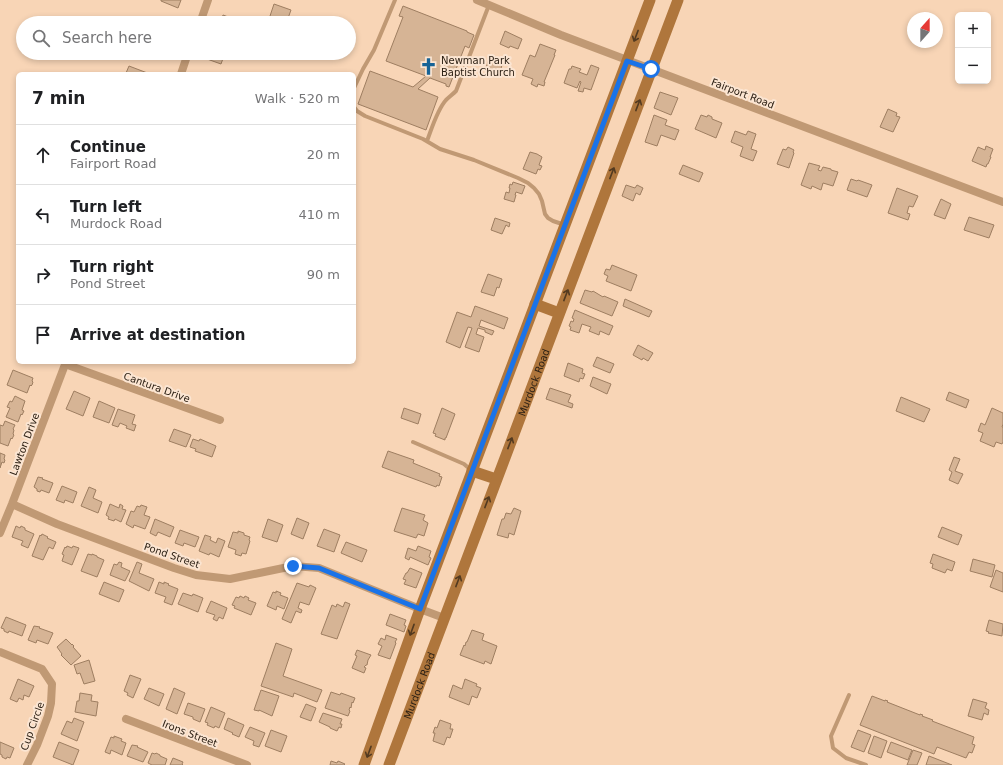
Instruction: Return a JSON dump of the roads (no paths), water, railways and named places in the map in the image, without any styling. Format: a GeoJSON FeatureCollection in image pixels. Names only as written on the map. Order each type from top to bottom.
{"type":"FeatureCollection","features":[{"type":"Feature","properties":{"kind":"main road"},"geometry":{"type":"LineString","coordinates":[[364,765],[420,609],[650,0]]}},
{"type":"Feature","properties":{"kind":"main road","name":"Murdock Road"},"geometry":{"type":"LineString","coordinates":[[389,765],[678,0]]}},
{"type":"Feature","properties":{"kind":"main road"},"geometry":{"type":"LineString","coordinates":[[535,304],[559,313]]}},
{"type":"Feature","properties":{"kind":"main road"},"geometry":{"type":"LineString","coordinates":[[472,471],[496,479]]}},
{"type":"Feature","properties":{"kind":"street"},"geometry":{"type":"LineString","coordinates":[[202,16],[208,0]]}},
{"type":"Feature","properties":{"kind":"street","name":"Fairport Road"},"geometry":{"type":"LineString","coordinates":[[477,0],[627,61],[1003,202]]}},
{"type":"Feature","properties":{"kind":"street"},"geometry":{"type":"LineString","coordinates":[[181,72],[185,60]]}},
{"type":"Feature","properties":{"kind":"street","name":"Lawton Drive"},"geometry":{"type":"LineString","coordinates":[[0,533],[66,364]]}},
{"type":"Feature","properties":{"kind":"street","name":"Cantura Drive"},"geometry":{"type":"LineString","coordinates":[[69,364],[220,420]]}},
{"type":"Feature","properties":{"kind":"street","name":"Pond Street"},"geometry":{"type":"LineString","coordinates":[[12,504],[57,524],[196,575],[230,579],[293,566],[319,568],[444,618]]}},
{"type":"Feature","properties":{"kind":"street","name":"Cup Circle"},"geometry":{"type":"LineString","coordinates":[[0,652],[42,669],[52,684],[51,703],[48,716],[37,745],[27,765]]}},
{"type":"Feature","properties":{"kind":"street","name":"Irons Street"},"geometry":{"type":"LineString","coordinates":[[126,719],[247,765]]}},
{"type":"Feature","properties":{"kind":"lane"},"geometry":{"type":"LineString","coordinates":[[356,84],[374,50],[395,0]]}},
{"type":"Feature","properties":{"kind":"lane"},"geometry":{"type":"LineString","coordinates":[[427,141],[442,106],[456,91],[489,5]]}},
{"type":"Feature","properties":{"kind":"lane"},"geometry":{"type":"LineString","coordinates":[[356,110],[365,116],[427,141],[440,149],[474,160],[528,183],[539,194],[545,214],[548,218],[565,225]]}},
{"type":"Feature","properties":{"kind":"lane"},"geometry":{"type":"LineString","coordinates":[[413,442],[464,464],[472,471]]}},
{"type":"Feature","properties":{"kind":"lane"},"geometry":{"type":"LineString","coordinates":[[848,695],[831,736],[833,748],[846,758],[866,765]]}},
{"type":"Feature","properties":{"kind":"place","name":"Newman Park Baptist Church"},"geometry":{"type":"Point","coordinates":[428,66]}}]}
